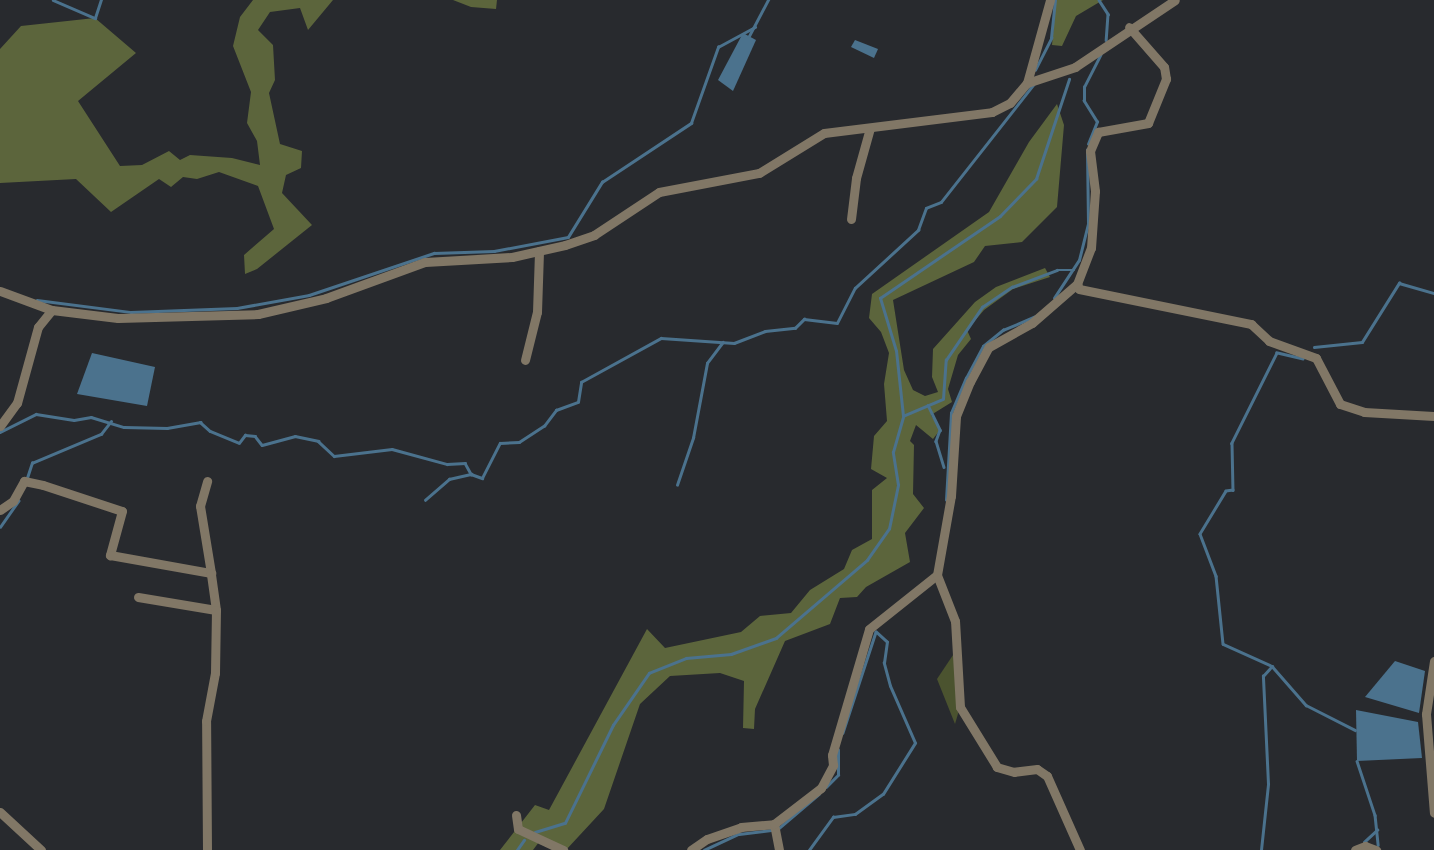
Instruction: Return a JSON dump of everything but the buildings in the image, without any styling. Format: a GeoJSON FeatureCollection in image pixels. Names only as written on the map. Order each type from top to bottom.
{"type":"FeatureCollection","features":[{"type":"Feature","properties":{"kind":"street"},"geometry":{"type":"LineString","coordinates":[[0,290],[52,310],[118,318],[258,314],[326,298],[425,262],[539,251],[594,235],[659,192],[759,173],[824,133],[992,112],[1010,103],[1027,83],[1051,0]]}},
{"type":"Feature","properties":{"kind":"street"},"geometry":{"type":"LineString","coordinates":[[1027,83],[1076,66],[1129,27],[1175,0]]}},
{"type":"Feature","properties":{"kind":"street"},"geometry":{"type":"LineString","coordinates":[[1080,850],[1047,776],[1037,769],[1014,772],[997,767],[960,707],[955,621],[937,575],[951,496],[956,416],[970,382],[989,346],[1032,323],[1077,284],[1091,248],[1095,191],[1090,151],[1098,132],[1147,123],[1166,79],[1164,67],[1129,27]]}},
{"type":"Feature","properties":{"kind":"street"},"geometry":{"type":"LineString","coordinates":[[851,219],[856,178],[870,128]]}},
{"type":"Feature","properties":{"kind":"street"},"geometry":{"type":"LineString","coordinates":[[525,360],[537,312],[539,251]]}},
{"type":"Feature","properties":{"kind":"street"},"geometry":{"type":"LineString","coordinates":[[1077,284],[1079,289],[1251,324],[1269,341],[1316,358],[1340,404],[1364,412],[1434,416]]}},
{"type":"Feature","properties":{"kind":"street"},"geometry":{"type":"LineString","coordinates":[[0,426],[17,403],[38,327],[52,310]]}},
{"type":"Feature","properties":{"kind":"street"},"geometry":{"type":"LineString","coordinates":[[0,510],[13,501],[24,481],[43,485],[122,511],[110,555],[211,573]]}},
{"type":"Feature","properties":{"kind":"street"},"geometry":{"type":"LineString","coordinates":[[206,481],[200,506],[216,610],[215,673],[206,720],[207,850]]}},
{"type":"Feature","properties":{"kind":"street"},"geometry":{"type":"LineString","coordinates":[[691,850],[707,839],[741,827],[774,824],[821,788],[833,765],[869,629],[937,575]]}},
{"type":"Feature","properties":{"kind":"street"},"geometry":{"type":"LineString","coordinates":[[138,597],[216,610]]}},
{"type":"Feature","properties":{"kind":"street"},"geometry":{"type":"LineString","coordinates":[[1434,661],[1426,733],[1434,813]]}},
{"type":"Feature","properties":{"kind":"street"},"geometry":{"type":"LineString","coordinates":[[0,812],[41,850]]}},
{"type":"Feature","properties":{"kind":"street"},"geometry":{"type":"LineString","coordinates":[[516,815],[518,830],[564,850]]}},
{"type":"Feature","properties":{"kind":"street"},"geometry":{"type":"LineString","coordinates":[[774,824],[779,850]]}},
{"type":"Feature","properties":{"kind":"street"},"geometry":{"type":"LineString","coordinates":[[1355,850],[1365,846],[1376,850]]}},
{"type":"Feature","properties":{"kind":"green space"},"geometry":{"type":"Polygon","coordinates":[[[253,0],[333,0],[308,30],[300,8],[270,12],[258,30],[273,45],[275,80],[269,93],[280,144],[302,151],[301,168],[286,175],[282,193],[312,225],[257,269],[245,274],[244,255],[274,229],[258,186],[219,172],[197,179],[183,177],[171,187],[159,179],[111,212],[76,179],[0,183],[0,49],[21,26],[95,18],[136,53],[78,101],[120,166],[142,165],[169,151],[180,160],[190,155],[232,158],[260,165],[257,141],[247,123],[251,92],[233,46],[240,17],[253,0]]]}},
{"type":"Feature","properties":{"kind":"green space"},"geometry":{"type":"Polygon","coordinates":[[[453,0],[497,0],[496,9],[471,7],[453,0]]]}},
{"type":"Feature","properties":{"kind":"green space"},"geometry":{"type":"Polygon","coordinates":[[[1056,0],[1103,0],[1076,16],[1062,46],[1052,45],[1056,0]]]}},
{"type":"Feature","properties":{"kind":"green space"},"geometry":{"type":"Polygon","coordinates":[[[1057,104],[1064,125],[1057,207],[1022,242],[985,246],[974,262],[893,300],[904,370],[913,390],[925,396],[938,392],[932,377],[933,349],[975,302],[996,287],[1045,268],[1050,277],[1013,289],[984,310],[967,330],[971,339],[958,355],[948,389],[952,402],[931,415],[940,430],[933,439],[916,425],[910,441],[914,445],[913,494],[924,508],[905,533],[910,562],[866,587],[857,597],[840,598],[830,624],[785,641],[755,709],[754,729],[743,728],[744,681],[720,673],[670,676],[640,704],[604,809],[566,850],[539,842],[533,850],[500,850],[535,805],[549,810],[647,629],[665,648],[741,632],[760,616],[791,613],[810,590],[844,569],[852,550],[872,539],[872,490],[887,478],[871,469],[874,436],[887,421],[884,384],[889,353],[881,332],[869,318],[872,294],[989,212],[1029,142],[1057,104]]]}},
{"type":"Feature","properties":{"kind":"green space"},"geometry":{"type":"Polygon","coordinates":[[[957,649],[960,707],[955,724],[937,679],[957,649]]]}},
{"type":"Feature","properties":{"kind":"water"},"geometry":{"type":"Polygon","coordinates":[[[743,33],[756,40],[733,91],[718,80],[743,33]]]}},
{"type":"Feature","properties":{"kind":"water"},"geometry":{"type":"Polygon","coordinates":[[[855,40],[878,49],[874,58],[851,47],[855,40]]]}},
{"type":"Feature","properties":{"kind":"water"},"geometry":{"type":"Polygon","coordinates":[[[92,353],[155,367],[147,406],[77,394],[92,353]]]}},
{"type":"Feature","properties":{"kind":"water"},"geometry":{"type":"Polygon","coordinates":[[[1395,661],[1425,671],[1419,713],[1365,697],[1395,661]]]}},
{"type":"Feature","properties":{"kind":"water"},"geometry":{"type":"Polygon","coordinates":[[[1356,710],[1418,722],[1422,758],[1357,761],[1356,710]]]}},
{"type":"Feature","properties":{"kind":"waterway"},"geometry":{"type":"LineString","coordinates":[[53,0],[95,18],[101,0]]}},
{"type":"Feature","properties":{"kind":"waterway"},"geometry":{"type":"LineString","coordinates":[[749,36],[768,0]]}},
{"type":"Feature","properties":{"kind":"waterway"},"geometry":{"type":"LineString","coordinates":[[1035,70],[1051,38],[1055,0]]}},
{"type":"Feature","properties":{"kind":"waterway"},"geometry":{"type":"LineString","coordinates":[[1099,0],[1108,14],[1106,40]]}},
{"type":"Feature","properties":{"kind":"waterway"},"geometry":{"type":"LineString","coordinates":[[37,300],[131,312],[237,308],[309,295],[434,253],[494,251],[568,237],[602,182],[691,123],[718,47],[755,27]]}},
{"type":"Feature","properties":{"kind":"waterway"},"geometry":{"type":"LineString","coordinates":[[1088,144],[1097,122],[1084,101],[1084,87],[1100,55]]}},
{"type":"Feature","properties":{"kind":"waterway"},"geometry":{"type":"LineString","coordinates":[[535,832],[565,823],[613,725],[649,673],[686,658],[731,654],[776,638],[867,560],[889,529],[898,485],[893,452],[903,416],[896,351],[880,298],[1000,216],[1036,179],[1069,79]]}},
{"type":"Feature","properties":{"kind":"waterway"},"geometry":{"type":"LineString","coordinates":[[425,500],[449,479],[471,474],[482,478],[500,443],[519,442],[544,426],[556,410],[578,402],[581,382],[661,338],[734,343],[765,331],[795,328],[804,319],[837,323],[855,288],[918,230],[926,208],[941,202],[1033,85]]}},
{"type":"Feature","properties":{"kind":"waterway"},"geometry":{"type":"LineString","coordinates":[[1054,298],[1079,260],[1088,223],[1087,150]]}},
{"type":"Feature","properties":{"kind":"waterway"},"geometry":{"type":"LineString","coordinates":[[903,416],[943,399],[946,360],[982,307],[1012,287],[1057,270],[1074,270]]}},
{"type":"Feature","properties":{"kind":"waterway"},"geometry":{"type":"LineString","coordinates":[[1314,347],[1362,342],[1399,283],[1434,293]]}},
{"type":"Feature","properties":{"kind":"waterway"},"geometry":{"type":"LineString","coordinates":[[946,500],[951,413],[966,378],[983,346],[1003,330],[1034,317]]}},
{"type":"Feature","properties":{"kind":"waterway"},"geometry":{"type":"LineString","coordinates":[[677,485],[693,438],[707,363],[723,342]]}},
{"type":"Feature","properties":{"kind":"waterway"},"geometry":{"type":"LineString","coordinates":[[1303,359],[1277,353],[1232,443],[1233,490],[1226,491],[1200,534],[1216,576],[1223,644],[1272,666],[1306,705],[1355,730]]}},
{"type":"Feature","properties":{"kind":"waterway"},"geometry":{"type":"LineString","coordinates":[[928,405],[940,430],[936,441],[944,467]]}},
{"type":"Feature","properties":{"kind":"waterway"},"geometry":{"type":"LineString","coordinates":[[0,432],[36,414],[74,420],[91,417],[124,427],[167,428],[200,422],[210,431],[239,443],[245,435],[255,436],[262,445],[295,436],[318,441],[334,456],[392,449],[447,464],[465,463],[471,474]]}},
{"type":"Feature","properties":{"kind":"waterway"},"geometry":{"type":"LineString","coordinates":[[27,478],[32,463],[101,434],[111,421]]}},
{"type":"Feature","properties":{"kind":"waterway"},"geometry":{"type":"LineString","coordinates":[[0,527],[18,501]]}},
{"type":"Feature","properties":{"kind":"waterway"},"geometry":{"type":"LineString","coordinates":[[809,850],[833,817],[855,814],[883,794],[915,743],[890,686],[884,663],[887,642],[876,632],[843,733]]}},
{"type":"Feature","properties":{"kind":"waterway"},"geometry":{"type":"LineString","coordinates":[[1261,850],[1268,784],[1263,676],[1272,666]]}},
{"type":"Feature","properties":{"kind":"waterway"},"geometry":{"type":"LineString","coordinates":[[826,787],[838,775],[838,750]]}},
{"type":"Feature","properties":{"kind":"waterway"},"geometry":{"type":"LineString","coordinates":[[1357,761],[1375,815],[1378,845]]}},
{"type":"Feature","properties":{"kind":"waterway"},"geometry":{"type":"LineString","coordinates":[[779,828],[819,794]]}},
{"type":"Feature","properties":{"kind":"waterway"},"geometry":{"type":"LineString","coordinates":[[704,850],[739,834],[771,830]]}},
{"type":"Feature","properties":{"kind":"waterway"},"geometry":{"type":"LineString","coordinates":[[1364,842],[1377,830]]}},
{"type":"Feature","properties":{"kind":"waterway"},"geometry":{"type":"LineString","coordinates":[[517,850],[524,840]]}}]}
